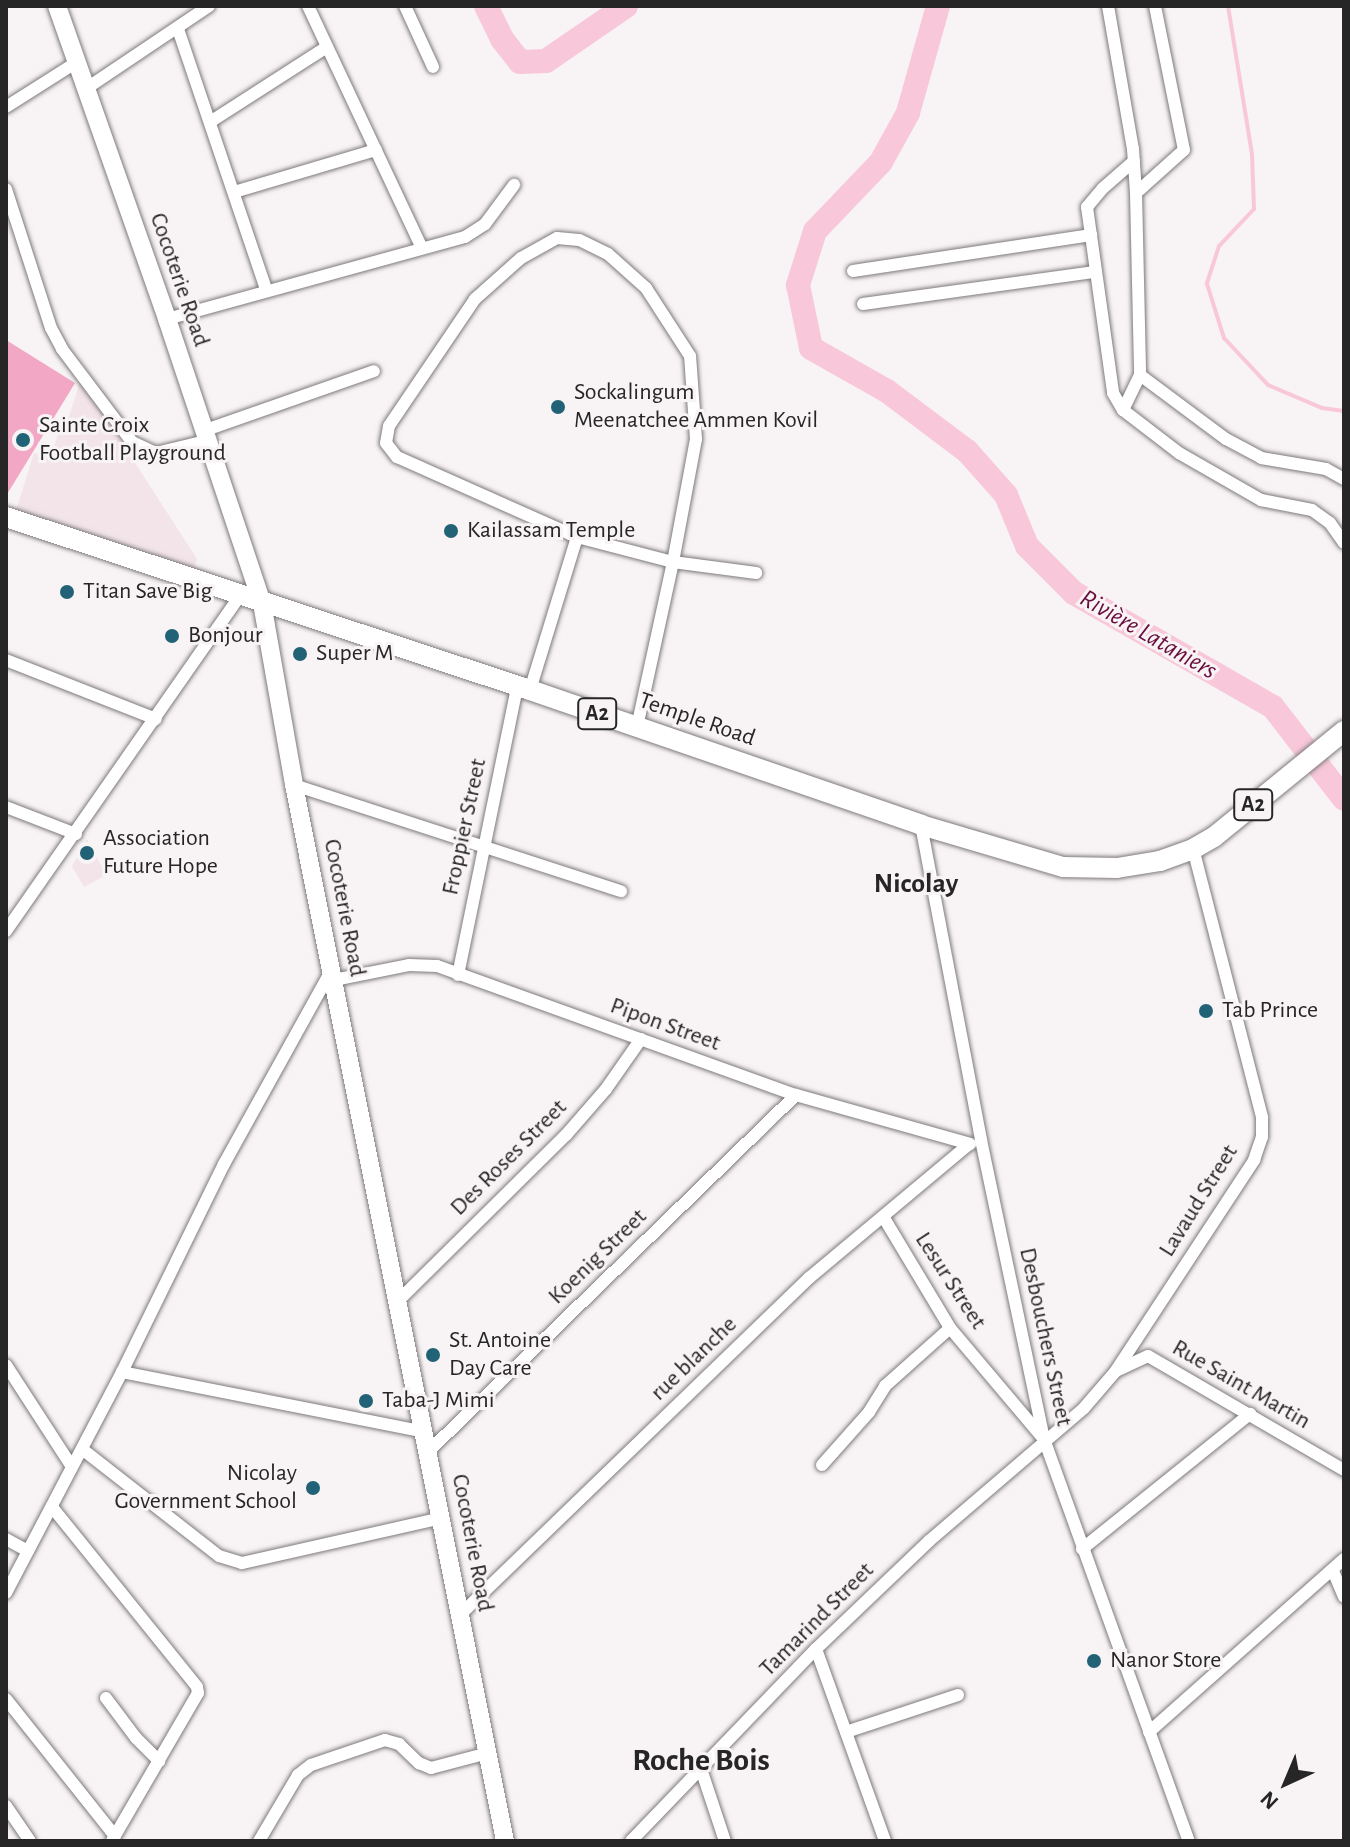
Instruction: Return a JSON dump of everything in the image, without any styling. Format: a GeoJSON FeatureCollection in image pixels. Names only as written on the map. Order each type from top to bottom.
{"type":"FeatureCollection","features":[{"type":"Feature","properties":{"kind":"main road","name":"Temple Road"},"geometry":{"type":"LineString","coordinates":[[6,517],[921,825],[1063,867],[1117,868],[1160,861],[1193,849],[1214,837],[1344,731]]}},
{"type":"Feature","properties":{"kind":"street","name":"Cocoterie Road"},"geometry":{"type":"LineString","coordinates":[[57,6],[262,603],[294,785],[430,1450],[505,1841]]}},
{"type":"Feature","properties":{"kind":"street"},"geometry":{"type":"LineString","coordinates":[[87,88],[209,6]]}},
{"type":"Feature","properties":{"kind":"street"},"geometry":{"type":"LineString","coordinates":[[308,6],[421,246]]}},
{"type":"Feature","properties":{"kind":"street"},"geometry":{"type":"LineString","coordinates":[[405,6],[433,67]]}},
{"type":"Feature","properties":{"kind":"street"},"geometry":{"type":"LineString","coordinates":[[1108,6],[1134,161],[1136,193],[1140,375],[1123,410]]}},
{"type":"Feature","properties":{"kind":"street"},"geometry":{"type":"LineString","coordinates":[[1136,193],[1184,150],[1155,6]]}},
{"type":"Feature","properties":{"kind":"street"},"geometry":{"type":"LineString","coordinates":[[178,29],[266,289]]}},
{"type":"Feature","properties":{"kind":"street"},"geometry":{"type":"LineString","coordinates":[[210,122],[327,47]]}},
{"type":"Feature","properties":{"kind":"street"},"geometry":{"type":"LineString","coordinates":[[6,107],[77,62]]}},
{"type":"Feature","properties":{"kind":"street"},"geometry":{"type":"LineString","coordinates":[[234,192],[376,150]]}},
{"type":"Feature","properties":{"kind":"street"},"geometry":{"type":"LineString","coordinates":[[1134,161],[1087,207],[1113,393],[1123,410],[1179,453],[1261,500],[1312,510],[1330,523],[1344,543]]}},
{"type":"Feature","properties":{"kind":"street"},"geometry":{"type":"LineString","coordinates":[[167,319],[474,232],[501,206],[514,185]]}},
{"type":"Feature","properties":{"kind":"street"},"geometry":{"type":"LineString","coordinates":[[6,189],[51,328],[62,349],[132,442],[156,453],[374,371]]}},
{"type":"Feature","properties":{"kind":"street"},"geometry":{"type":"LineString","coordinates":[[853,271],[1091,235]]}},
{"type":"Feature","properties":{"kind":"street"},"geometry":{"type":"LineString","coordinates":[[637,727],[673,562],[696,439],[690,356],[646,288],[608,254],[579,240],[557,238],[521,258],[475,299],[389,426],[386,443],[397,457],[577,537],[673,562],[756,573]]}},
{"type":"Feature","properties":{"kind":"street"},"geometry":{"type":"LineString","coordinates":[[863,304],[1095,272]]}},
{"type":"Feature","properties":{"kind":"street"},"geometry":{"type":"LineString","coordinates":[[1140,375],[1226,439],[1261,458],[1326,469],[1344,479]]}},
{"type":"Feature","properties":{"kind":"street","name":"Froppier Street"},"geometry":{"type":"LineString","coordinates":[[458,975],[483,846],[524,689],[577,537]]}},
{"type":"Feature","properties":{"kind":"street"},"geometry":{"type":"LineString","coordinates":[[6,931],[240,595]]}},
{"type":"Feature","properties":{"kind":"street"},"geometry":{"type":"LineString","coordinates":[[6,660],[156,719]]}},
{"type":"Feature","properties":{"kind":"street"},"geometry":{"type":"LineString","coordinates":[[294,785],[621,891]]}},
{"type":"Feature","properties":{"kind":"street"},"geometry":{"type":"LineString","coordinates":[[6,807],[76,834]]}},
{"type":"Feature","properties":{"kind":"street","name":"Desbouchers Street"},"geometry":{"type":"LineString","coordinates":[[921,825],[981,1140],[1045,1441],[1189,1841]]}},
{"type":"Feature","properties":{"kind":"street","name":"Lavaud Street"},"geometry":{"type":"LineString","coordinates":[[1045,1441],[1115,1372],[1254,1160],[1262,1137],[1262,1117],[1193,849]]}},
{"type":"Feature","properties":{"kind":"street","name":"Pipon Street"},"geometry":{"type":"LineString","coordinates":[[332,976],[409,965],[437,966],[796,1095],[967,1146]]}},
{"type":"Feature","properties":{"kind":"street"},"geometry":{"type":"LineString","coordinates":[[6,1593],[122,1372],[224,1164],[332,976]]}},
{"type":"Feature","properties":{"kind":"street","name":"Des Roses Street"},"geometry":{"type":"LineString","coordinates":[[399,1300],[566,1135],[606,1089],[641,1039]]}},
{"type":"Feature","properties":{"kind":"street","name":"Koenig Street"},"geometry":{"type":"LineString","coordinates":[[430,1450],[796,1095]]}},
{"type":"Feature","properties":{"kind":"street"},"geometry":{"type":"LineString","coordinates":[[967,1146],[981,1140]]}},
{"type":"Feature","properties":{"kind":"street","name":"rue blanche"},"geometry":{"type":"LineString","coordinates":[[461,1614],[809,1278],[967,1146]]}},
{"type":"Feature","properties":{"kind":"street","name":"Lesur Street"},"geometry":{"type":"LineString","coordinates":[[884,1218],[950,1328],[1045,1441]]}},
{"type":"Feature","properties":{"kind":"street"},"geometry":{"type":"LineString","coordinates":[[822,1465],[869,1412],[885,1386],[950,1328]]}},
{"type":"Feature","properties":{"kind":"street","name":"Rue Saint Martin"},"geometry":{"type":"LineString","coordinates":[[1115,1372],[1148,1356],[1344,1470]]}},
{"type":"Feature","properties":{"kind":"street"},"geometry":{"type":"LineString","coordinates":[[6,1365],[72,1467]]}},
{"type":"Feature","properties":{"kind":"street"},"geometry":{"type":"LineString","coordinates":[[122,1372],[425,1432]]}},
{"type":"Feature","properties":{"kind":"street"},"geometry":{"type":"LineString","coordinates":[[1082,1549],[1250,1414]]}},
{"type":"Feature","properties":{"kind":"street","name":"Tamarind Street"},"geometry":{"type":"LineString","coordinates":[[631,1841],[816,1649],[929,1541],[1045,1441]]}},
{"type":"Feature","properties":{"kind":"street"},"geometry":{"type":"LineString","coordinates":[[82,1449],[219,1556],[242,1563],[442,1518]]}},
{"type":"Feature","properties":{"kind":"street"},"geometry":{"type":"LineString","coordinates":[[6,1699],[114,1839],[198,1693],[197,1687],[52,1507]]}},
{"type":"Feature","properties":{"kind":"street"},"geometry":{"type":"LineString","coordinates":[[6,1539],[28,1551]]}},
{"type":"Feature","properties":{"kind":"street"},"geometry":{"type":"LineString","coordinates":[[1149,1732],[1344,1559]]}},
{"type":"Feature","properties":{"kind":"street"},"geometry":{"type":"LineString","coordinates":[[1333,1571],[1344,1597]]}},
{"type":"Feature","properties":{"kind":"street"},"geometry":{"type":"LineString","coordinates":[[816,1649],[885,1841]]}},
{"type":"Feature","properties":{"kind":"street"},"geometry":{"type":"LineString","coordinates":[[846,1732],[958,1695]]}},
{"type":"Feature","properties":{"kind":"street"},"geometry":{"type":"LineString","coordinates":[[106,1698],[136,1738],[159,1761]]}},
{"type":"Feature","properties":{"kind":"street"},"geometry":{"type":"LineString","coordinates":[[259,1841],[298,1775],[311,1765],[385,1740],[399,1744],[419,1763],[431,1768],[488,1753]]}},
{"type":"Feature","properties":{"kind":"street"},"geometry":{"type":"LineString","coordinates":[[701,1769],[725,1841]]}},
{"type":"Feature","properties":{"kind":"street"},"geometry":{"type":"LineString","coordinates":[[6,1806],[30,1841]]}},
{"type":"Feature","properties":{"kind":"shaded area","name":"Sainte Croix Football Playground"},"geometry":{"type":"Polygon","coordinates":[[[6,340],[75,383],[6,496],[6,340]]]}},
{"type":"Feature","properties":{"kind":"shaded area"},"geometry":{"type":"Polygon","coordinates":[[[81,379],[197,559],[194,569],[16,511],[34,453],[39,454],[41,447],[53,450],[61,425],[66,426],[81,379]]]}},
{"type":"Feature","properties":{"kind":"shaded area","name":"Association Future Hope"},"geometry":{"type":"Polygon","coordinates":[[[87,839],[106,875],[84,887],[72,866],[87,839]]]}},
{"type":"Feature","properties":{"kind":"waterway","name":"Rivière Lataniers"},"geometry":{"type":"LineString","coordinates":[[486,6],[502,39],[520,62],[546,61],[626,6]]}},
{"type":"Feature","properties":{"kind":"waterway","name":"Rivière Lataniers"},"geometry":{"type":"LineString","coordinates":[[938,6],[908,113],[881,162],[815,231],[798,285],[811,348],[887,391],[967,451],[1006,495],[1027,546],[1074,593],[1273,707],[1344,799]]}},
{"type":"Feature","properties":{"kind":"waterway"},"geometry":{"type":"LineString","coordinates":[[1228,6],[1252,154],[1254,209],[1219,246],[1207,284],[1224,338],[1268,385],[1322,408],[1344,411]]}},
{"type":"Feature","properties":{"kind":"place","name":"Sockalingum Meenatchee Ammen Kovil"},"geometry":{"type":"Point","coordinates":[558,407]}},
{"type":"Feature","properties":{"kind":"place","name":"Sainte Croix Football Playground"},"geometry":{"type":"Point","coordinates":[23,440]}},
{"type":"Feature","properties":{"kind":"place","name":"Kailassam Temple"},"geometry":{"type":"Point","coordinates":[451,531]}},
{"type":"Feature","properties":{"kind":"place","name":"Titan Save Big"},"geometry":{"type":"Point","coordinates":[67,592]}},
{"type":"Feature","properties":{"kind":"place","name":"Bonjour"},"geometry":{"type":"Point","coordinates":[172,636]}},
{"type":"Feature","properties":{"kind":"place","name":"Super M"},"geometry":{"type":"Point","coordinates":[300,654]}},
{"type":"Feature","properties":{"kind":"place","name":"Association Future Hope"},"geometry":{"type":"Point","coordinates":[87,853]}},
{"type":"Feature","properties":{"kind":"place","name":"Tab Prince"},"geometry":{"type":"Point","coordinates":[1206,1011]}},
{"type":"Feature","properties":{"kind":"place","name":"St. Antoine Day Care"},"geometry":{"type":"Point","coordinates":[433,1355]}},
{"type":"Feature","properties":{"kind":"place","name":"Taba-J Mimi"},"geometry":{"type":"Point","coordinates":[366,1401]}},
{"type":"Feature","properties":{"kind":"place","name":"Nicolay Government School"},"geometry":{"type":"Point","coordinates":[313,1488]}},
{"type":"Feature","properties":{"kind":"place","name":"Nanor Store"},"geometry":{"type":"Point","coordinates":[1094,1661]}},
{"type":"Feature","properties":{"kind":"district","name":"Nicolay"},"geometry":{"type":"Point","coordinates":[916,884]}},
{"type":"Feature","properties":{"kind":"district","name":"Roche Bois"},"geometry":{"type":"Point","coordinates":[701,1760]}}]}
